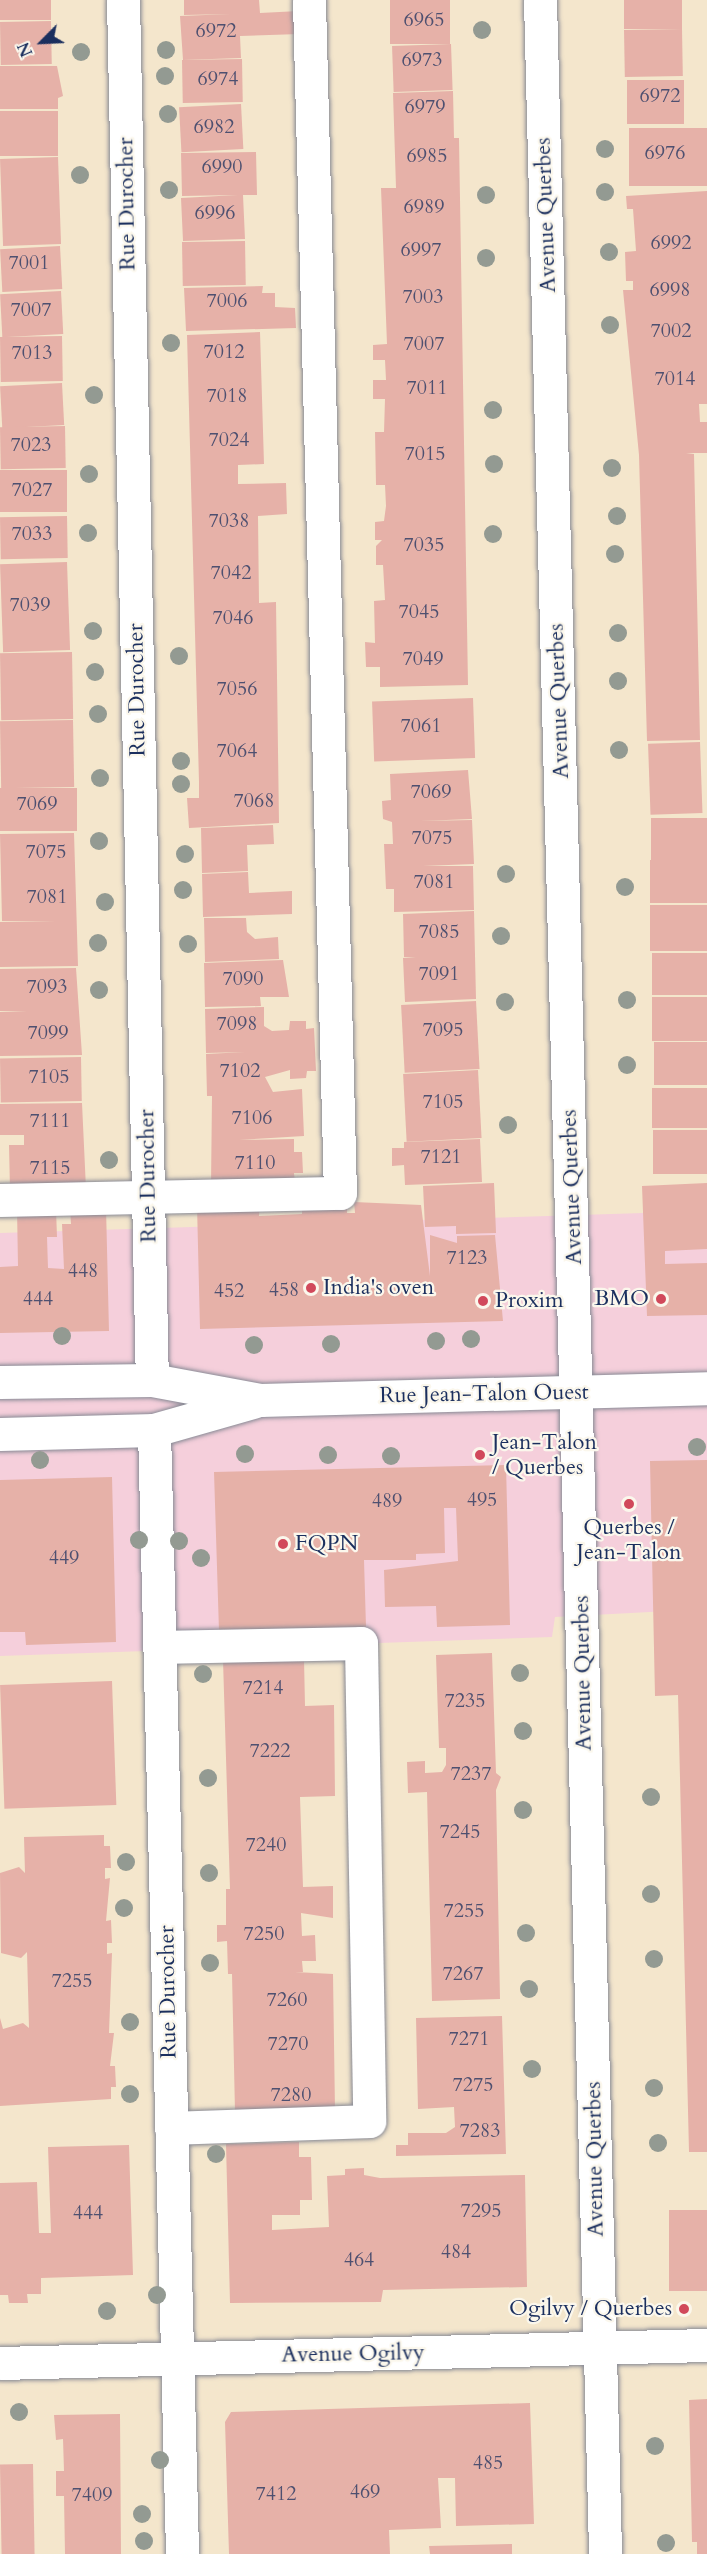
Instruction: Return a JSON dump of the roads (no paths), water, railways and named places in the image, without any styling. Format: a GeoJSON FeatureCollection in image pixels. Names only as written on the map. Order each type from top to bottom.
{"type":"FeatureCollection","features":[{"type":"Feature","properties":{"kind":"street","name":"Rue Durocher"},"geometry":{"type":"LineString","coordinates":[[123,0],[152,1380]]}},
{"type":"Feature","properties":{"kind":"street"},"geometry":{"type":"LineString","coordinates":[[0,1200],[340,1193],[309,0]]}},
{"type":"Feature","properties":{"kind":"street","name":"Avenue Querbes"},"geometry":{"type":"LineString","coordinates":[[540,0],[605,2554]]}},
{"type":"Feature","properties":{"kind":"street","name":"Rue Jean-Talon Ouest"},"geometry":{"type":"LineString","coordinates":[[0,1382],[152,1380],[260,1400],[707,1388]]}},
{"type":"Feature","properties":{"kind":"street","name":"Rue Jean-Talon Ouest"},"geometry":{"type":"LineString","coordinates":[[0,1434],[154,1430],[260,1400]]}},
{"type":"Feature","properties":{"kind":"street","name":"Rue Durocher"},"geometry":{"type":"LineString","coordinates":[[154,1430],[182,2554]]}},
{"type":"Feature","properties":{"kind":"street"},"geometry":{"type":"LineString","coordinates":[[160,1647],[361,1643],[369,2121],[171,2128]]}},
{"type":"Feature","properties":{"kind":"street","name":"Avenue Ogilvy"},"geometry":{"type":"LineString","coordinates":[[0,2363],[707,2345]]}},
{"type":"Feature","properties":{"kind":"place","name":"India's oven"},"geometry":{"type":"Point","coordinates":[311,1288]}},
{"type":"Feature","properties":{"kind":"place","name":"BMO"},"geometry":{"type":"Point","coordinates":[661,1299]}},
{"type":"Feature","properties":{"kind":"place","name":"Proxim"},"geometry":{"type":"Point","coordinates":[483,1301]}},
{"type":"Feature","properties":{"kind":"place","name":"Jean-Talon / Querbes"},"geometry":{"type":"Point","coordinates":[480,1455]}},
{"type":"Feature","properties":{"kind":"place","name":"Querbes / Jean-Talon"},"geometry":{"type":"Point","coordinates":[629,1504]}},
{"type":"Feature","properties":{"kind":"place","name":"FQPN"},"geometry":{"type":"Point","coordinates":[283,1544]}},
{"type":"Feature","properties":{"kind":"place","name":"Ogilvy / Querbes"},"geometry":{"type":"Point","coordinates":[684,2309]}}]}
